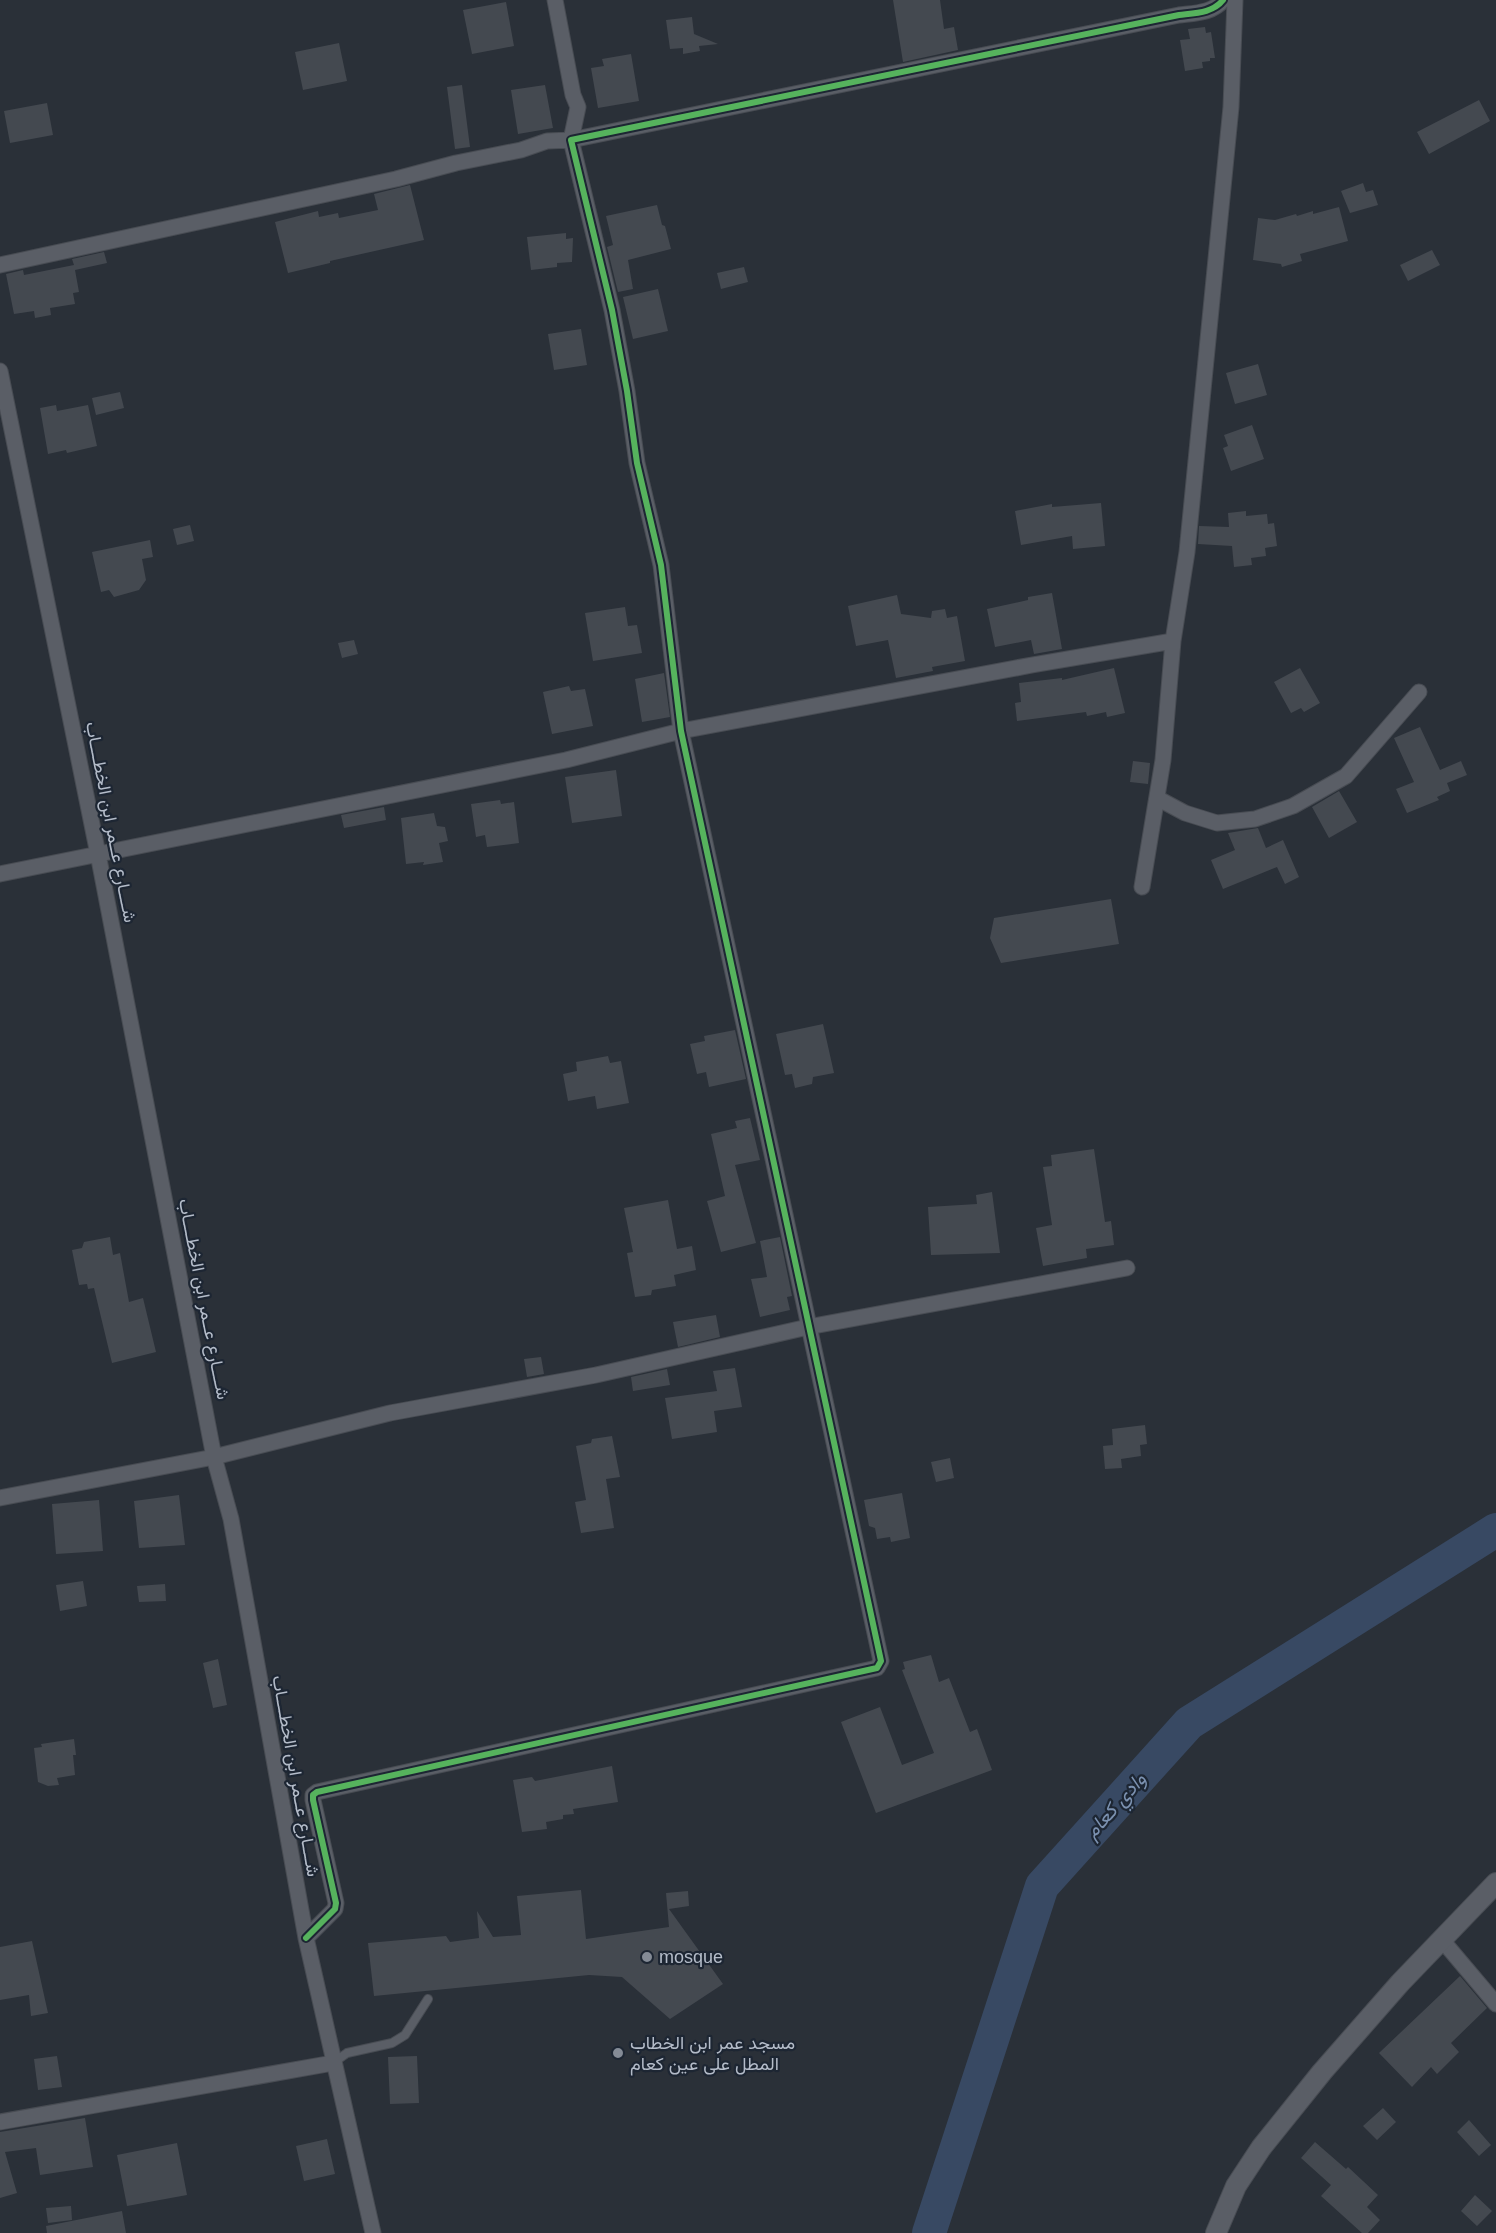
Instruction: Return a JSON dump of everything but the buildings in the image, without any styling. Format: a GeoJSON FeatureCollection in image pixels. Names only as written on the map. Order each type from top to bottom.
{"type":"FeatureCollection","features":[{"type":"Feature","properties":{"kind":"street"},"geometry":{"type":"LineString","coordinates":[[306,1938],[335,1909],[336,1903],[313,1800],[317,1792],[877,1668],[881,1661],[681,731],[661,566],[637,463],[612,310],[571,140],[578,106],[573,95],[555,0]]}},
{"type":"Feature","properties":{"kind":"street"},"geometry":{"type":"LineString","coordinates":[[0,265],[396,179],[456,163],[521,150],[547,141],[571,140],[1179,15],[1205,12],[1218,7],[1223,0]]}},
{"type":"Feature","properties":{"kind":"street"},"geometry":{"type":"LineString","coordinates":[[1142,887],[1164,750],[1173,641],[1187,552],[1231,107],[1235,0]]}},
{"type":"Feature","properties":{"kind":"street","name":"شــــارع عــمر ابن الخطــــاب"},"geometry":{"type":"LineString","coordinates":[[0,371],[98,854],[214,1457],[231,1519],[306,1938],[373,2233]]}},
{"type":"Feature","properties":{"kind":"street"},"geometry":{"type":"LineString","coordinates":[[0,874],[566,759],[681,731],[1032,664],[1173,641]]}},
{"type":"Feature","properties":{"kind":"street"},"geometry":{"type":"LineString","coordinates":[[1157,798],[1185,813],[1217,823],[1255,819],[1293,806],[1346,776],[1419,692]]}},
{"type":"Feature","properties":{"kind":"street"},"geometry":{"type":"LineString","coordinates":[[0,1498],[214,1457],[390,1413],[596,1375],[808,1327],[1126,1268]]}},
{"type":"Feature","properties":{"kind":"street"},"geometry":{"type":"LineString","coordinates":[[1216,2233],[1236,2187],[1261,2148],[1322,2072],[1496,1883]]}},
{"type":"Feature","properties":{"kind":"street"},"geometry":{"type":"LineString","coordinates":[[1442,1940],[1496,2004]]}},
{"type":"Feature","properties":{"kind":"street"},"geometry":{"type":"LineString","coordinates":[[0,2122],[333,2063]]}},
{"type":"Feature","properties":{"kind":"lane"},"geometry":{"type":"LineString","coordinates":[[333,2063],[347,2053],[392,2043],[405,2035],[428,1999]]}},
{"type":"Feature","properties":{"kind":"waterway","name":"وادي كعام"},"geometry":{"type":"LineString","coordinates":[[929,2233],[1042,1886],[1189,1723],[1496,1530]]}},
{"type":"Feature","properties":{"kind":"cycle path"},"geometry":{"type":"LineString","coordinates":[[306,1938],[335,1909],[336,1903],[313,1800],[313,1795],[317,1792],[877,1668],[881,1661],[681,731],[661,565],[637,463],[612,310],[571,140],[1179,15],[1203,12],[1214,8],[1223,0]]}},
{"type":"Feature","properties":{"kind":"place","name":"mosque"},"geometry":{"type":"Point","coordinates":[647,1957]}},
{"type":"Feature","properties":{"kind":"place","name":"مسجد عمر ابن الخطاب المطل على عين كعام"},"geometry":{"type":"Point","coordinates":[618,2053]}}]}
